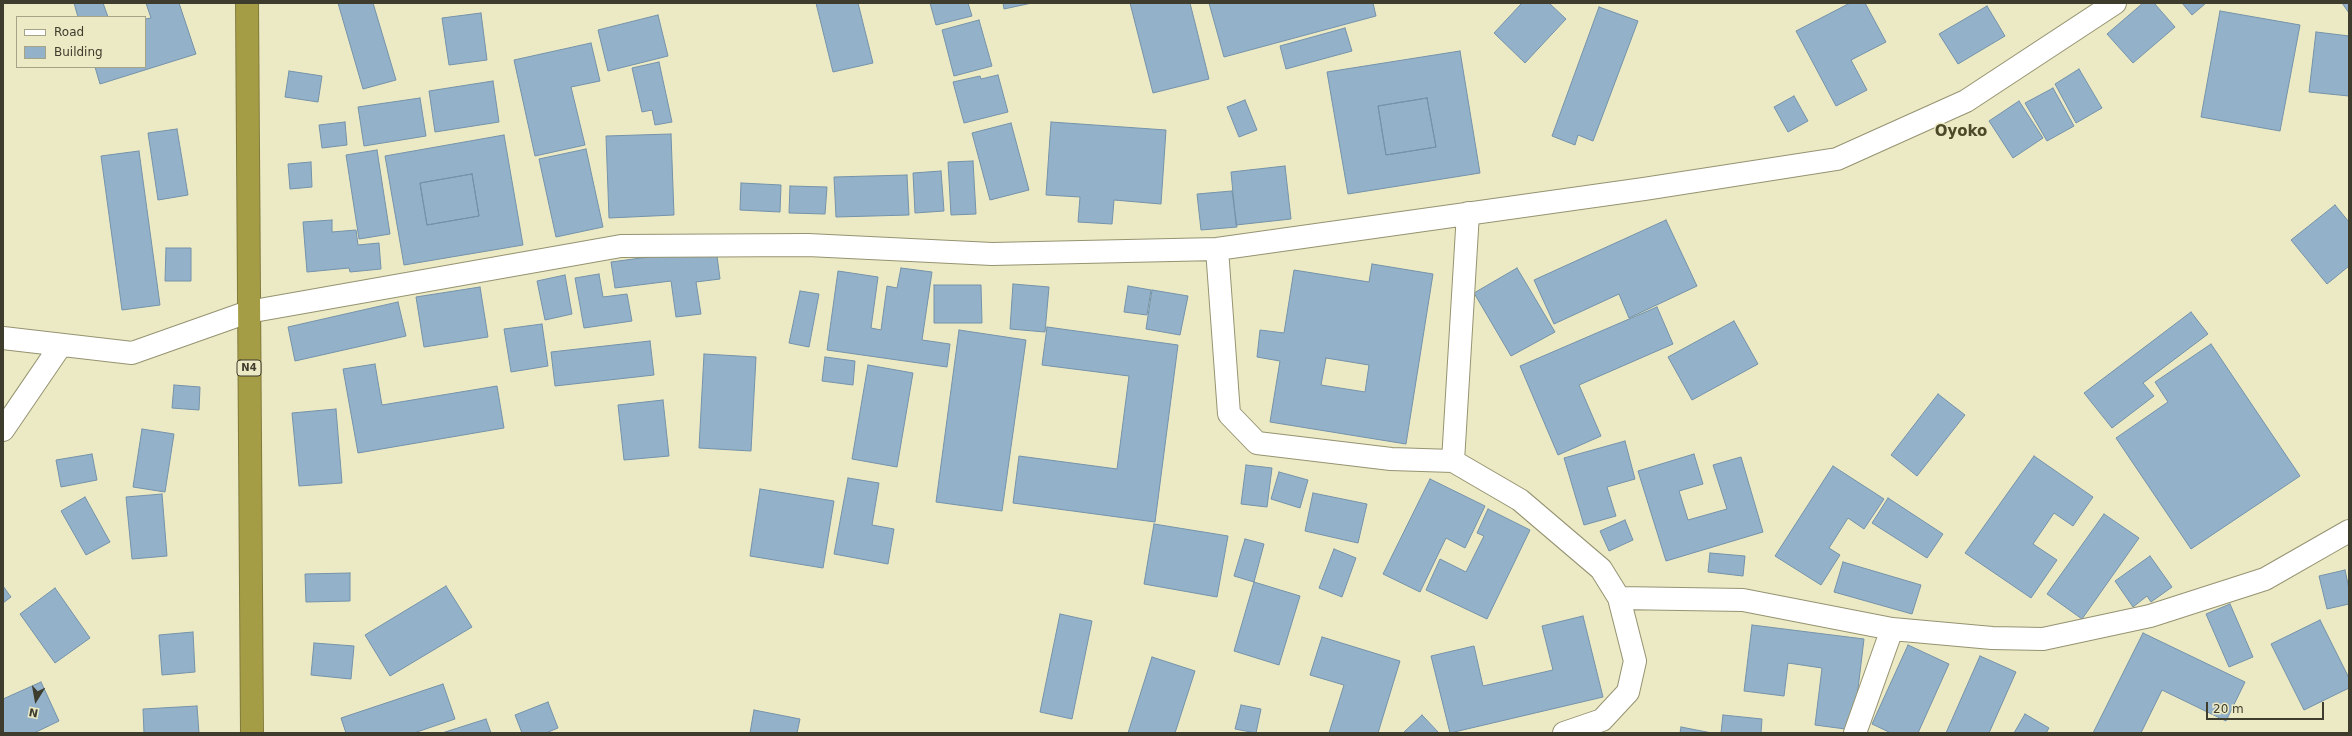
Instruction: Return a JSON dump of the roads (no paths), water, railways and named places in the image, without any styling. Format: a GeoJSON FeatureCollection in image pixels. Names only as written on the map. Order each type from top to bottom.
{"type":"FeatureCollection","features":[{"type":"Feature","properties":{"kind":"highway","name":"N4"},"geometry":{"type":"LineString","coordinates":[[247,3],[252,733]]}},
{"type":"Feature","properties":{"kind":"street"},"geometry":{"type":"LineString","coordinates":[[3,338],[132,353],[248,312],[621,246],[808,245],[992,254],[1217,249],[1644,189],[1837,159],[1966,101],[2115,3]]}},
{"type":"Feature","properties":{"kind":"street"},"geometry":{"type":"LineString","coordinates":[[1453,461],[1468,213]]}},
{"type":"Feature","properties":{"kind":"street"},"geometry":{"type":"LineString","coordinates":[[1217,249],[1229,414],[1257,443],[1391,459],[1453,461],[1520,500],[1601,569],[1619,598],[1634,661],[1628,692],[1602,720],[1564,733]]}},
{"type":"Feature","properties":{"kind":"street"},"geometry":{"type":"LineString","coordinates":[[3,430],[61,345]]}},
{"type":"Feature","properties":{"kind":"street"},"geometry":{"type":"LineString","coordinates":[[1619,598],[1743,600],[1892,628],[1992,638],[2043,639],[2150,616],[2265,579],[2349,531]]}},
{"type":"Feature","properties":{"kind":"street"},"geometry":{"type":"LineString","coordinates":[[1855,733],[1892,628]]}},
{"type":"Feature","properties":{"kind":"district","name":"Oyoko"},"geometry":{"type":"Point","coordinates":[1961,132]}}]}
